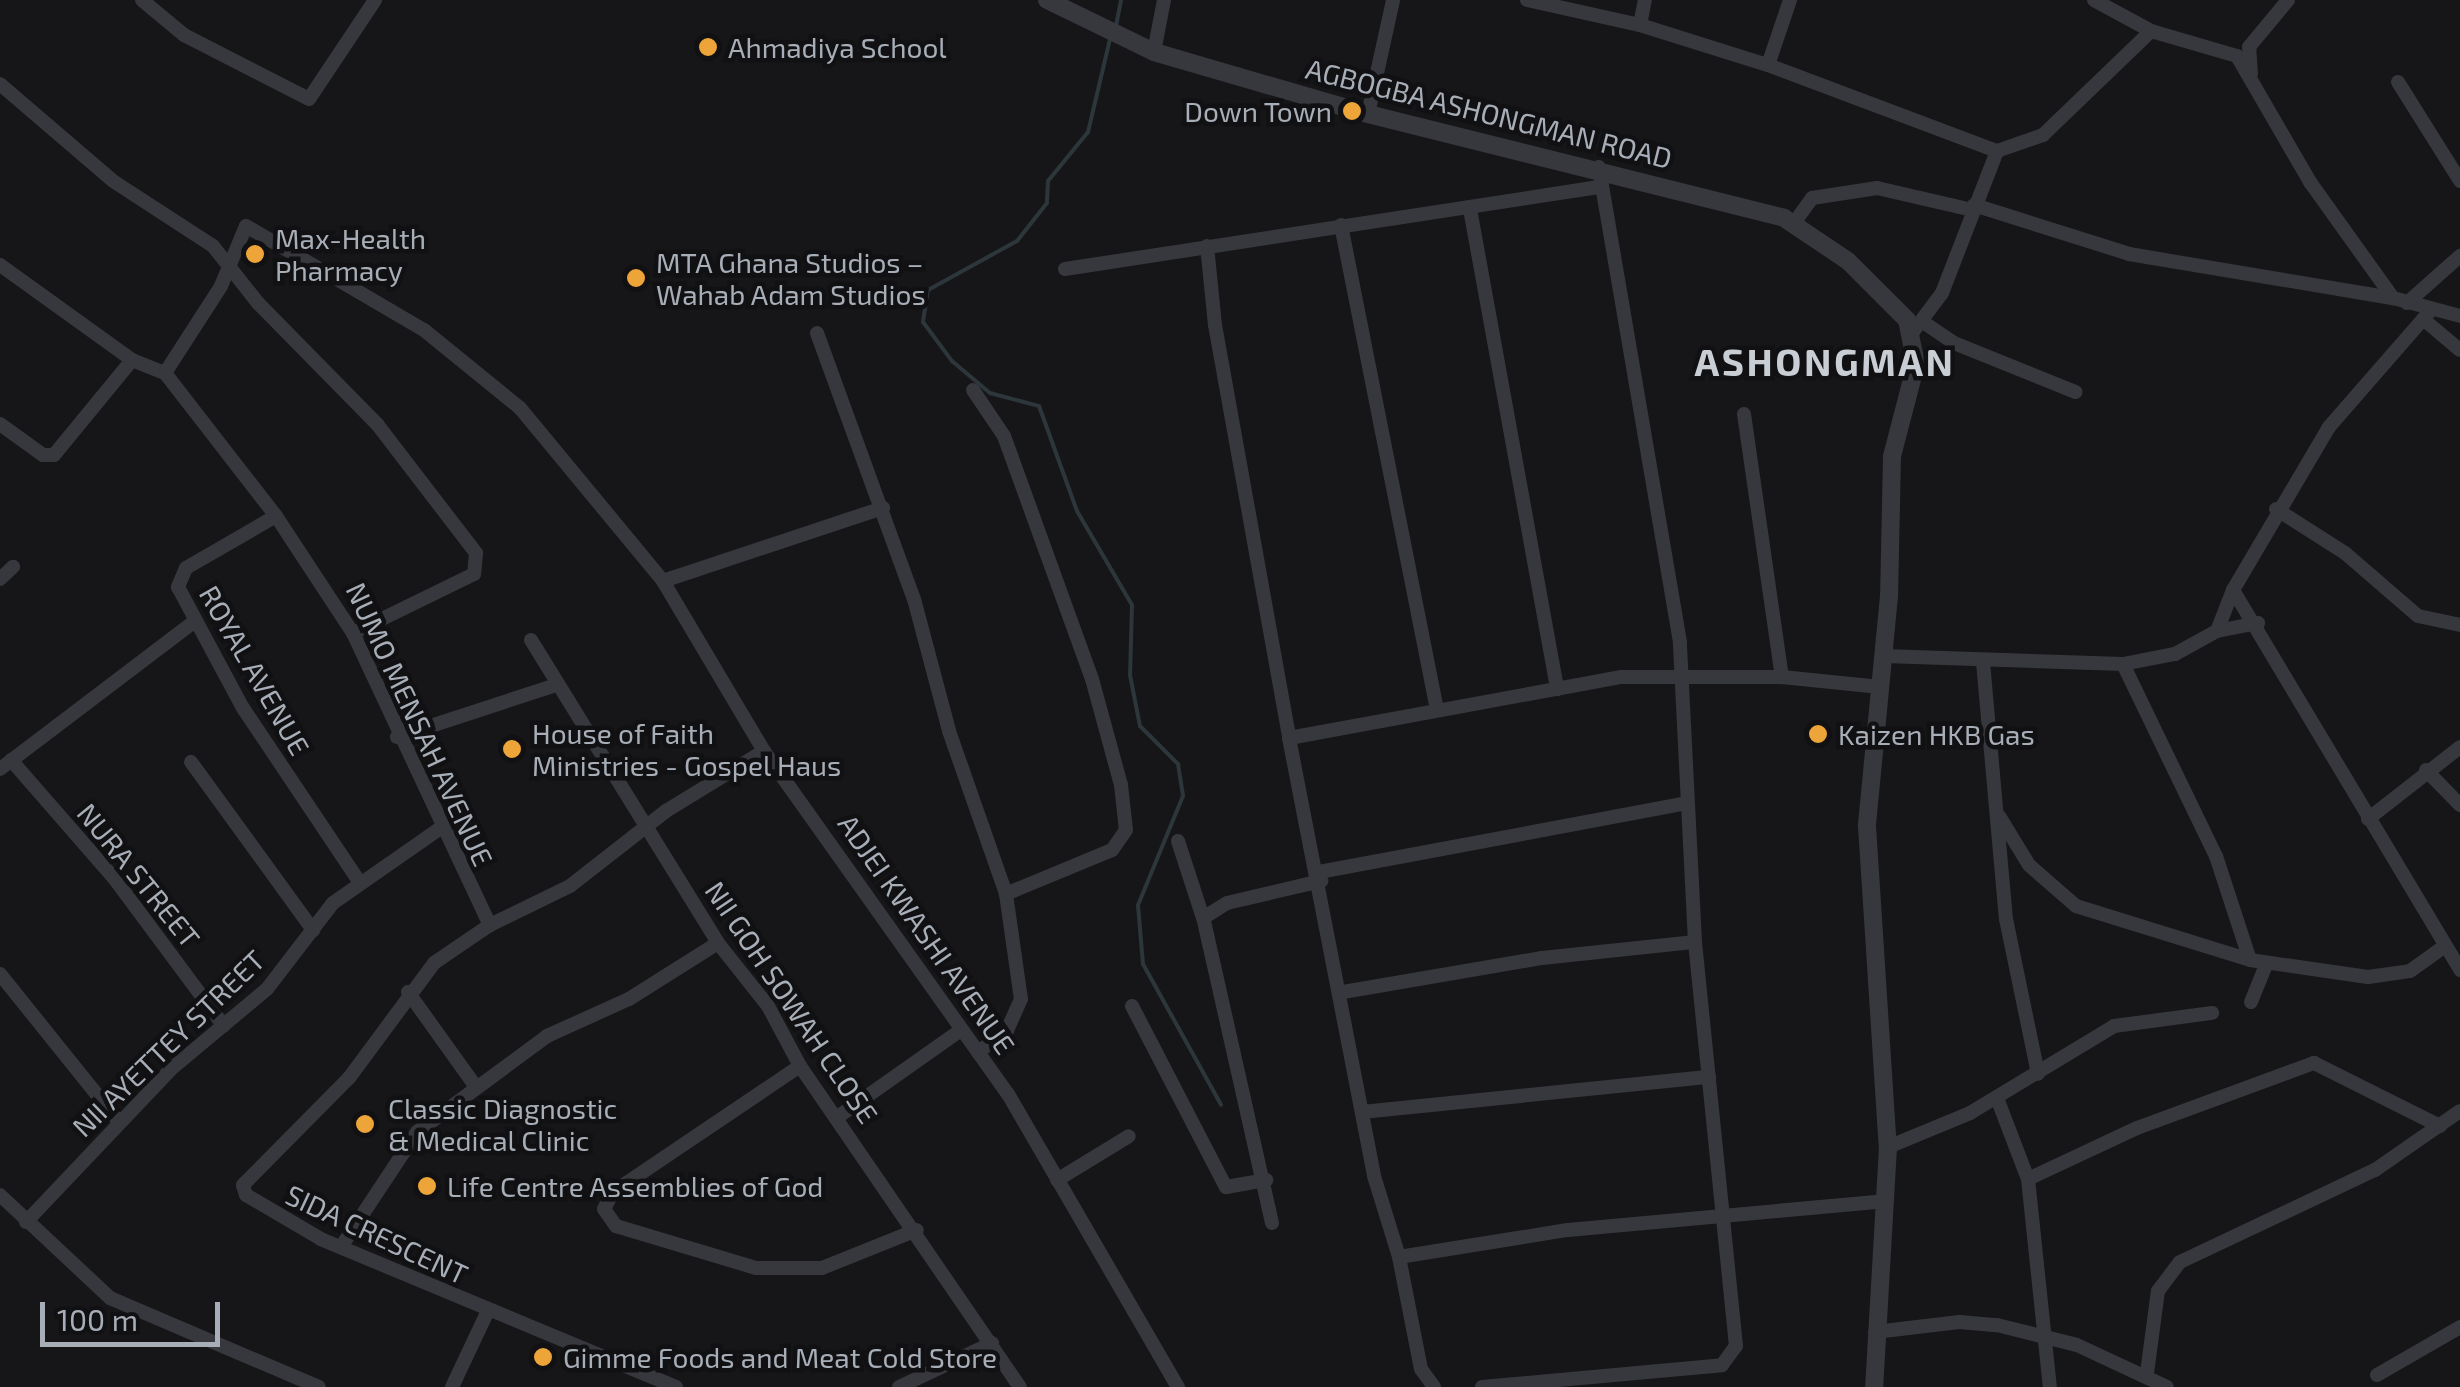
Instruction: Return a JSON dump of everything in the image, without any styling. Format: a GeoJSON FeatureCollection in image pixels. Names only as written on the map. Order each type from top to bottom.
{"type":"FeatureCollection","features":[{"type":"Feature","properties":{"kind":"street"},"geometry":{"type":"LineString","coordinates":[[142,0],[184,35],[309,99],[375,0]]}},
{"type":"Feature","properties":{"kind":"street","name":"AGBOGBA ASHONGMAN ROAD"},"geometry":{"type":"LineString","coordinates":[[1047,0],[1154,52],[1368,114],[1599,167],[1794,223],[1917,328]]}},
{"type":"Feature","properties":{"kind":"street"},"geometry":{"type":"LineString","coordinates":[[1154,52],[1164,0]]}},
{"type":"Feature","properties":{"kind":"street"},"geometry":{"type":"LineString","coordinates":[[1368,114],[1392,0]]}},
{"type":"Feature","properties":{"kind":"street"},"geometry":{"type":"LineString","coordinates":[[1527,0],[1640,25],[1768,65],[1997,152],[2044,135],[2151,31]]}},
{"type":"Feature","properties":{"kind":"street"},"geometry":{"type":"LineString","coordinates":[[1640,25],[1645,0]]}},
{"type":"Feature","properties":{"kind":"street"},"geometry":{"type":"LineString","coordinates":[[1768,65],[1790,0]]}},
{"type":"Feature","properties":{"kind":"street"},"geometry":{"type":"LineString","coordinates":[[2094,0],[2151,31],[2215,46],[2237,56],[2290,151],[2400,300]]}},
{"type":"Feature","properties":{"kind":"street"},"geometry":{"type":"LineString","coordinates":[[2251,76],[2249,46],[2288,0]]}},
{"type":"Feature","properties":{"kind":"street"},"geometry":{"type":"LineString","coordinates":[[2398,82],[2455,159],[2460,181]]}},
{"type":"Feature","properties":{"kind":"street"},"geometry":{"type":"LineString","coordinates":[[0,84],[113,181],[214,246],[227,266],[377,424],[480,564],[474,574],[353,632]]}},
{"type":"Feature","properties":{"kind":"street"},"geometry":{"type":"LineString","coordinates":[[1874,1387],[1888,1147],[1867,888],[1884,656],[1890,476],[1916,364],[1917,328],[1942,293],[1997,152]]}},
{"type":"Feature","properties":{"kind":"street"},"geometry":{"type":"LineString","coordinates":[[1482,1387],[1722,1364],[1736,1346],[1695,942],[1682,677],[1620,280],[1599,187],[1599,167]]}},
{"type":"Feature","properties":{"kind":"street"},"geometry":{"type":"LineString","coordinates":[[1065,270],[1599,187]]}},
{"type":"Feature","properties":{"kind":"street"},"geometry":{"type":"LineString","coordinates":[[1794,223],[1812,198],[1878,188],[1973,208],[2129,254],[2400,300],[2427,314],[2460,350]]}},
{"type":"Feature","properties":{"kind":"street"},"geometry":{"type":"LineString","coordinates":[[1470,209],[1556,688]]}},
{"type":"Feature","properties":{"kind":"street"},"geometry":{"type":"LineString","coordinates":[[1341,225],[1437,708]]}},
{"type":"Feature","properties":{"kind":"street","name":"ADJEI KWASHI AVENUE"},"geometry":{"type":"LineString","coordinates":[[227,266],[246,226],[362,291],[478,369],[520,408],[662,581],[764,751],[978,1052],[1177,1387]]}},
{"type":"Feature","properties":{"kind":"street"},"geometry":{"type":"LineString","coordinates":[[1207,246],[1289,738],[1343,992],[1362,1112],[1399,1257],[1420,1369],[1434,1387]]}},
{"type":"Feature","properties":{"kind":"street"},"geometry":{"type":"LineString","coordinates":[[2400,300],[2460,256]]}},
{"type":"Feature","properties":{"kind":"street"},"geometry":{"type":"LineString","coordinates":[[0,264],[132,360],[165,373],[222,286],[227,266]]}},
{"type":"Feature","properties":{"kind":"street"},"geometry":{"type":"LineString","coordinates":[[2427,314],[2460,316]]}},
{"type":"Feature","properties":{"kind":"street"},"geometry":{"type":"LineString","coordinates":[[2217,631],[2233,590],[2276,509],[2353,395],[2427,314]]}},
{"type":"Feature","properties":{"kind":"street"},"geometry":{"type":"LineString","coordinates":[[1917,328],[2075,392]]}},
{"type":"Feature","properties":{"kind":"street"},"geometry":{"type":"LineString","coordinates":[[817,333],[883,508],[1006,894],[1021,1000],[1008,1030],[978,1052]]}},
{"type":"Feature","properties":{"kind":"street"},"geometry":{"type":"LineString","coordinates":[[0,424],[43,455],[54,455],[132,360]]}},
{"type":"Feature","properties":{"kind":"street","name":"NUMO MENSAH AVENUE"},"geometry":{"type":"LineString","coordinates":[[165,373],[276,516],[353,632],[397,738],[490,925]]}},
{"type":"Feature","properties":{"kind":"street"},"geometry":{"type":"LineString","coordinates":[[973,390],[1004,436],[1092,679],[1122,785],[1126,830],[1112,850],[1006,894]]}},
{"type":"Feature","properties":{"kind":"street"},"geometry":{"type":"LineString","coordinates":[[1744,414],[1782,678]]}},
{"type":"Feature","properties":{"kind":"street"},"geometry":{"type":"LineString","coordinates":[[662,581],[883,508]]}},
{"type":"Feature","properties":{"kind":"street"},"geometry":{"type":"LineString","coordinates":[[2276,509],[2345,553],[2418,616],[2460,625]]}},
{"type":"Feature","properties":{"kind":"street","name":"ROYAL AVENUE"},"geometry":{"type":"LineString","coordinates":[[276,516],[186,568],[178,587],[243,708],[358,881]]}},
{"type":"Feature","properties":{"kind":"street"},"geometry":{"type":"LineString","coordinates":[[0,578],[13,566]]}},
{"type":"Feature","properties":{"kind":"street"},"geometry":{"type":"LineString","coordinates":[[2233,590],[2258,623],[2368,819],[2460,970]]}},
{"type":"Feature","properties":{"kind":"street"},"geometry":{"type":"LineString","coordinates":[[5,764],[196,621]]}},
{"type":"Feature","properties":{"kind":"street"},"geometry":{"type":"LineString","coordinates":[[1884,656],[2123,664],[2175,654],[2217,631],[2258,623]]}},
{"type":"Feature","properties":{"kind":"street","name":"NII GOH SOWAH CLOSE"},"geometry":{"type":"LineString","coordinates":[[531,640],[556,686],[650,827],[718,944],[768,1006],[800,1066],[840,1116],[1020,1387]]}},
{"type":"Feature","properties":{"kind":"street"},"geometry":{"type":"LineString","coordinates":[[1983,662],[2006,919],[2038,1074]]}},
{"type":"Feature","properties":{"kind":"street"},"geometry":{"type":"LineString","coordinates":[[2123,664],[2216,856],[2250,960]]}},
{"type":"Feature","properties":{"kind":"street"},"geometry":{"type":"LineString","coordinates":[[1289,738],[1621,677],[1782,678],[1880,688]]}},
{"type":"Feature","properties":{"kind":"street"},"geometry":{"type":"LineString","coordinates":[[397,738],[556,686]]}},
{"type":"Feature","properties":{"kind":"street"},"geometry":{"type":"LineString","coordinates":[[2368,819],[2426,770],[2460,748]]}},
{"type":"Feature","properties":{"kind":"street","name":"SIDA CRESCENT"},"geometry":{"type":"LineString","coordinates":[[676,1387],[487,1313],[340,1247],[278,1217],[246,1195],[243,1185],[350,1078],[408,992],[434,963],[490,925],[570,886],[764,751]]}},
{"type":"Feature","properties":{"kind":"street"},"geometry":{"type":"LineString","coordinates":[[192,762],[313,930]]}},
{"type":"Feature","properties":{"kind":"street","name":"NURA STREET"},"geometry":{"type":"LineString","coordinates":[[5,764],[114,878],[224,1026]]}},
{"type":"Feature","properties":{"kind":"street"},"geometry":{"type":"LineString","coordinates":[[2426,770],[2460,805]]}},
{"type":"Feature","properties":{"kind":"street"},"geometry":{"type":"LineString","coordinates":[[1203,918],[1226,903],[1320,877],[1687,803]]}},
{"type":"Feature","properties":{"kind":"street"},"geometry":{"type":"LineString","coordinates":[[1998,816],[2029,865],[2076,906],[2250,960],[2379,976],[2410,971],[2444,946]]}},
{"type":"Feature","properties":{"kind":"street","name":"NII AYETTEY STREET"},"geometry":{"type":"LineString","coordinates":[[26,1222],[119,1122],[267,989],[358,881],[440,828]]}},
{"type":"Feature","properties":{"kind":"street"},"geometry":{"type":"LineString","coordinates":[[1178,841],[1203,918],[1258,1182],[1272,1223]]}},
{"type":"Feature","properties":{"kind":"street"},"geometry":{"type":"LineString","coordinates":[[1343,992],[1542,958],[1695,942]]}},
{"type":"Feature","properties":{"kind":"street"},"geometry":{"type":"LineString","coordinates":[[340,1247],[417,1132],[547,1036],[629,999],[718,944]]}},
{"type":"Feature","properties":{"kind":"street"},"geometry":{"type":"LineString","coordinates":[[2251,1002],[2266,964]]}},
{"type":"Feature","properties":{"kind":"street"},"geometry":{"type":"LineString","coordinates":[[0,974],[119,1122]]}},
{"type":"Feature","properties":{"kind":"street"},"geometry":{"type":"LineString","coordinates":[[408,992],[476,1087]]}},
{"type":"Feature","properties":{"kind":"street"},"geometry":{"type":"LineString","coordinates":[[1132,1006],[1226,1188],[1234,1190],[1258,1182]]}},
{"type":"Feature","properties":{"kind":"street"},"geometry":{"type":"LineString","coordinates":[[1888,1147],[1997,1098],[2114,1026],[2212,1013]]}},
{"type":"Feature","properties":{"kind":"street"},"geometry":{"type":"LineString","coordinates":[[840,1116],[961,1030]]}},
{"type":"Feature","properties":{"kind":"street"},"geometry":{"type":"LineString","coordinates":[[2028,1179],[2137,1128],[2314,1063],[2440,1126]]}},
{"type":"Feature","properties":{"kind":"street"},"geometry":{"type":"LineString","coordinates":[[800,1066],[613,1192],[604,1201],[610,1218],[651,1240],[756,1268],[822,1268],[917,1230]]}},
{"type":"Feature","properties":{"kind":"street"},"geometry":{"type":"LineString","coordinates":[[1362,1112],[1708,1077]]}},
{"type":"Feature","properties":{"kind":"street"},"geometry":{"type":"LineString","coordinates":[[1997,1098],[2028,1179],[2049,1336],[2050,1387]]}},
{"type":"Feature","properties":{"kind":"street"},"geometry":{"type":"LineString","coordinates":[[2147,1374],[2158,1290],[2180,1262],[2375,1170],[2460,1111]]}},
{"type":"Feature","properties":{"kind":"street"},"geometry":{"type":"LineString","coordinates":[[1057,1180],[1129,1136]]}},
{"type":"Feature","properties":{"kind":"street"},"geometry":{"type":"LineString","coordinates":[[0,1194],[110,1298],[319,1387]]}},
{"type":"Feature","properties":{"kind":"street"},"geometry":{"type":"LineString","coordinates":[[1399,1257],[1722,1215],[1887,1200]]}},
{"type":"Feature","properties":{"kind":"street"},"geometry":{"type":"LineString","coordinates":[[452,1387],[487,1313]]}},
{"type":"Feature","properties":{"kind":"street"},"geometry":{"type":"LineString","coordinates":[[1875,1332],[1959,1322],[2049,1336],[2147,1374],[2167,1387]]}},
{"type":"Feature","properties":{"kind":"street"},"geometry":{"type":"LineString","coordinates":[[2377,1375],[2460,1326]]}},
{"type":"Feature","properties":{"kind":"street"},"geometry":{"type":"LineString","coordinates":[[899,1387],[992,1343]]}},
{"type":"Feature","properties":{"kind":"waterway"},"geometry":{"type":"LineString","coordinates":[[1116,26],[1121,0]]}},
{"type":"Feature","properties":{"kind":"waterway"},"geometry":{"type":"LineString","coordinates":[[1110,39],[1088,132],[1048,181],[1047,203],[1017,241],[928,290],[923,322],[952,361],[990,393],[1039,406],[1077,511],[1132,605],[1130,675],[1140,726],[1178,764],[1183,796],[1138,905],[1143,964],[1221,1105]]}},
{"type":"Feature","properties":{"kind":"place","name":"Ahmadiya School"},"geometry":{"type":"Point","coordinates":[708,47]}},
{"type":"Feature","properties":{"kind":"place","name":"Down Town"},"geometry":{"type":"Point","coordinates":[1352,111]}},
{"type":"Feature","properties":{"kind":"place","name":"Max-Health Pharmacy"},"geometry":{"type":"Point","coordinates":[255,254]}},
{"type":"Feature","properties":{"kind":"place","name":"MTA Ghana Studios – Wahab Adam Studios"},"geometry":{"type":"Point","coordinates":[636,278]}},
{"type":"Feature","properties":{"kind":"place","name":"Kaizen HKB Gas"},"geometry":{"type":"Point","coordinates":[1818,734]}},
{"type":"Feature","properties":{"kind":"place","name":"House of Faith Ministries - Gospel Haus"},"geometry":{"type":"Point","coordinates":[512,749]}},
{"type":"Feature","properties":{"kind":"place","name":"Classic Diagnostic & Medical Clinic"},"geometry":{"type":"Point","coordinates":[365,1124]}},
{"type":"Feature","properties":{"kind":"place","name":"Life Centre Assemblies of God"},"geometry":{"type":"Point","coordinates":[427,1186]}},
{"type":"Feature","properties":{"kind":"place","name":"Gimme Foods and Meat Cold Store"},"geometry":{"type":"Point","coordinates":[543,1357]}},
{"type":"Feature","properties":{"kind":"district","name":"ASHONGMAN"},"geometry":{"type":"Point","coordinates":[1825,362]}}]}
